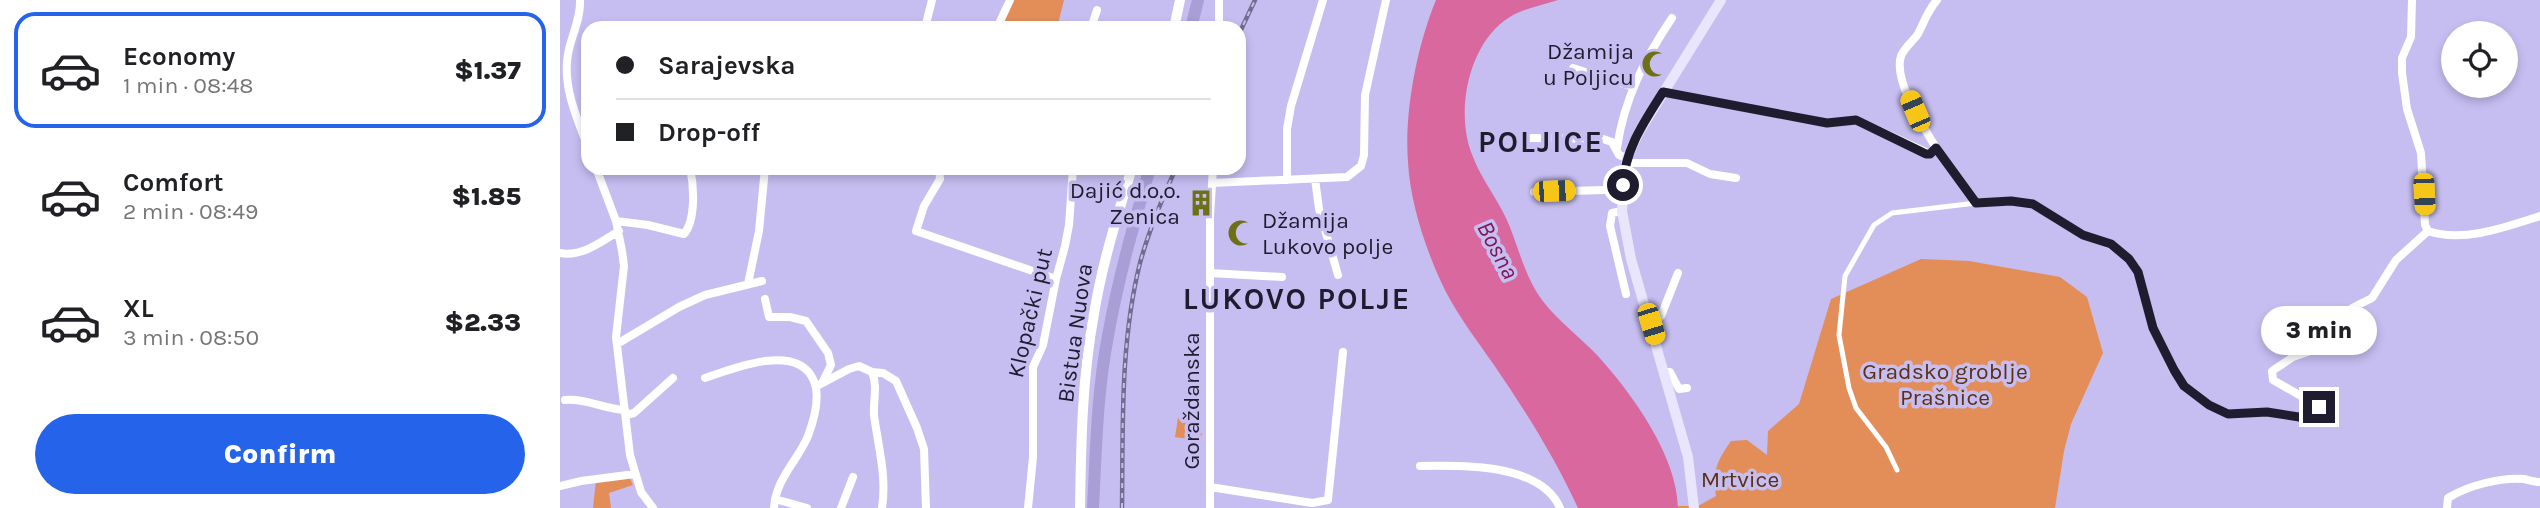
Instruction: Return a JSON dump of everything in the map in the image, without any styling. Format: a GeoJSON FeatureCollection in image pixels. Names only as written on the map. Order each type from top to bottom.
{"type":"FeatureCollection","features":[{"type":"Feature","properties":{"kind":"highway"},"geometry":{"type":"LineString","coordinates":[[1193,21],[1198,0]]}},
{"type":"Feature","properties":{"kind":"highway"},"geometry":{"type":"LineString","coordinates":[[1093,508],[1107,337],[1148,175]]}},
{"type":"Feature","properties":{"kind":"main road"},"geometry":{"type":"LineString","coordinates":[[1694,508],[1688,457],[1631,259],[1622,211],[1623,185],[1626,160],[1639,132],[1721,0]]}},
{"type":"Feature","properties":{"kind":"street"},"geometry":{"type":"LineString","coordinates":[[580,0],[580,14],[568,51],[567,73],[570,97],[581,128]]}},
{"type":"Feature","properties":{"kind":"street"},"geometry":{"type":"LineString","coordinates":[[927,21],[932,0]]}},
{"type":"Feature","properties":{"kind":"street"},"geometry":{"type":"LineString","coordinates":[[1001,21],[1010,0]]}},
{"type":"Feature","properties":{"kind":"street"},"geometry":{"type":"LineString","coordinates":[[1176,21],[1180,0]]}},
{"type":"Feature","properties":{"kind":"street"},"geometry":{"type":"LineString","coordinates":[[1219,0],[1219,21]]}},
{"type":"Feature","properties":{"kind":"street"},"geometry":{"type":"LineString","coordinates":[[1287,180],[1287,129],[1291,106],[1324,0]]}},
{"type":"Feature","properties":{"kind":"street"},"geometry":{"type":"LineString","coordinates":[[1212,183],[1347,177],[1361,166],[1364,155],[1365,94],[1386,0]]}},
{"type":"Feature","properties":{"kind":"street"},"geometry":{"type":"LineString","coordinates":[[1937,0],[1916,36],[1901,55],[1900,68],[1915,111],[1936,148],[1976,203]]}},
{"type":"Feature","properties":{"kind":"street"},"geometry":{"type":"LineString","coordinates":[[2412,0],[2411,37],[2402,58],[2402,73],[2407,109],[2421,153],[2425,225],[2428,231],[2438,234],[2495,231],[2540,216]]}},
{"type":"Feature","properties":{"kind":"street"},"geometry":{"type":"LineString","coordinates":[[1093,21],[1097,10]]}},
{"type":"Feature","properties":{"kind":"street"},"geometry":{"type":"LineString","coordinates":[[1617,148],[1633,87],[1649,53],[1672,18]]}},
{"type":"Feature","properties":{"kind":"street"},"geometry":{"type":"LineString","coordinates":[[1573,68],[1633,87]]}},
{"type":"Feature","properties":{"kind":"street"},"geometry":{"type":"LineString","coordinates":[[1663,92],[1827,123],[1856,120],[1926,154],[1936,148]]}},
{"type":"Feature","properties":{"kind":"street"},"geometry":{"type":"LineString","coordinates":[[1530,138],[1604,139],[1612,142],[1619,155],[1626,160],[1687,163],[1710,174],[1736,178]]}},
{"type":"Feature","properties":{"kind":"street"},"geometry":{"type":"LineString","coordinates":[[599,175],[619,232],[624,266],[616,326],[625,413],[635,474],[641,492],[653,508]]}},
{"type":"Feature","properties":{"kind":"street"},"geometry":{"type":"LineString","coordinates":[[616,222],[648,225],[684,234],[691,212],[691,175]]}},
{"type":"Feature","properties":{"kind":"street"},"geometry":{"type":"LineString","coordinates":[[748,284],[759,231],[764,175]]}},
{"type":"Feature","properties":{"kind":"street"},"geometry":{"type":"LineString","coordinates":[[940,175],[940,179],[924,206],[916,231],[1056,279]]}},
{"type":"Feature","properties":{"kind":"street","name":"Klopački put"},"geometry":{"type":"LineString","coordinates":[[1028,508],[1033,457],[1033,367],[1044,345],[1069,225],[1073,175]]}},
{"type":"Feature","properties":{"kind":"street","name":"Bistua Nuova"},"geometry":{"type":"LineString","coordinates":[[1080,508],[1082,436],[1093,316],[1106,253],[1130,175]]}},
{"type":"Feature","properties":{"kind":"street","name":"Goraždanska"},"geometry":{"type":"LineString","coordinates":[[1210,508],[1213,175]]}},
{"type":"Feature","properties":{"kind":"street"},"geometry":{"type":"LineString","coordinates":[[1315,179],[1319,209],[1338,275]]}},
{"type":"Feature","properties":{"kind":"street"},"geometry":{"type":"LineString","coordinates":[[1534,192],[1604,190],[1623,185]]}},
{"type":"Feature","properties":{"kind":"street"},"geometry":{"type":"LineString","coordinates":[[1897,470],[1886,447],[1856,408],[1849,388],[1839,335],[1846,276],[1874,225],[1892,213],[1976,203],[2011,201],[2033,204],[2083,235],[2111,244],[2129,259],[2138,272],[2153,328],[2184,386],[2209,405],[2228,414],[2267,412],[2312,419],[2319,407],[2318,402],[2308,400],[2273,380],[2272,371],[2293,357],[2328,345],[2335,339],[2352,308],[2372,298],[2396,260],[2428,231]]}},
{"type":"Feature","properties":{"kind":"street"},"geometry":{"type":"LineString","coordinates":[[1622,211],[1612,213],[1610,226],[1626,294]]}},
{"type":"Feature","properties":{"kind":"street"},"geometry":{"type":"LineString","coordinates":[[560,253],[586,250],[619,232]]}},
{"type":"Feature","properties":{"kind":"street"},"geometry":{"type":"LineString","coordinates":[[1651,324],[1661,316],[1678,273]]}},
{"type":"Feature","properties":{"kind":"street"},"geometry":{"type":"LineString","coordinates":[[1210,274],[1282,277]]}},
{"type":"Feature","properties":{"kind":"street"},"geometry":{"type":"LineString","coordinates":[[617,344],[705,295],[762,281]]}},
{"type":"Feature","properties":{"kind":"street"},"geometry":{"type":"LineString","coordinates":[[765,299],[769,317],[790,317],[806,321],[828,353],[831,365],[820,384],[809,435],[782,478],[775,503],[807,508]]}},
{"type":"Feature","properties":{"kind":"street","name":"Goraždanska"},"geometry":{"type":"LineString","coordinates":[[1210,487],[1312,503],[1328,500],[1343,352]]}},
{"type":"Feature","properties":{"kind":"street"},"geometry":{"type":"LineString","coordinates":[[705,377],[759,362],[790,360],[805,367],[820,384]]}},
{"type":"Feature","properties":{"kind":"street"},"geometry":{"type":"LineString","coordinates":[[820,384],[859,366],[872,372],[883,373],[896,381],[917,428],[926,461],[926,508]]}},
{"type":"Feature","properties":{"kind":"street"},"geometry":{"type":"LineString","coordinates":[[872,372],[876,388],[874,411],[883,467],[882,508]]}},
{"type":"Feature","properties":{"kind":"street"},"geometry":{"type":"LineString","coordinates":[[1665,372],[1670,372],[1679,389],[1687,388]]}},
{"type":"Feature","properties":{"kind":"street"},"geometry":{"type":"LineString","coordinates":[[565,400],[579,400],[634,413],[673,379]]}},
{"type":"Feature","properties":{"kind":"street"},"geometry":{"type":"LineString","coordinates":[[1420,466],[1460,465],[1518,474],[1537,481],[1556,498],[1560,508]]}},
{"type":"Feature","properties":{"kind":"street"},"geometry":{"type":"LineString","coordinates":[[560,486],[635,474]]}},
{"type":"Feature","properties":{"kind":"street"},"geometry":{"type":"LineString","coordinates":[[841,508],[853,477]]}},
{"type":"Feature","properties":{"kind":"street"},"geometry":{"type":"LineString","coordinates":[[2447,508],[2448,498],[2457,492],[2505,480],[2540,482]]}},
{"type":"Feature","properties":{"kind":"green space"},"geometry":{"type":"Polygon","coordinates":[[[1005,0],[1064,0],[1059,21],[999,21],[1005,0]]]}},
{"type":"Feature","properties":{"kind":"green space","name":"Gradsko groblje Prašnice"},"geometry":{"type":"Polygon","coordinates":[[[1921,259],[1969,261],[2060,277],[2087,297],[2103,353],[2071,424],[2055,508],[1678,508],[1698,506],[1716,496],[1717,467],[1731,441],[1747,440],[1767,455],[1768,431],[1799,404],[1831,299],[1921,259]]]}},
{"type":"Feature","properties":{"kind":"green space"},"geometry":{"type":"Polygon","coordinates":[[[1178,418],[1201,420],[1202,441],[1175,437],[1178,418]]]}},
{"type":"Feature","properties":{"kind":"green space"},"geometry":{"type":"Polygon","coordinates":[[[629,476],[633,485],[609,493],[611,508],[593,508],[596,480],[629,476]]]}},
{"type":"Feature","properties":{"kind":"water","name":"Bosna"},"geometry":{"type":"Polygon","coordinates":[[[1436,0],[1558,0],[1510,17],[1491,33],[1481,48],[1473,65],[1465,103],[1468,140],[1476,165],[1506,218],[1536,291],[1555,315],[1611,371],[1650,426],[1670,467],[1678,508],[1578,508],[1539,435],[1447,294],[1416,212],[1409,178],[1407,143],[1413,80],[1436,0]]]}},
{"type":"Feature","properties":{"kind":"railway"},"geometry":{"type":"LineString","coordinates":[[1245,21],[1255,0]]}},
{"type":"Feature","properties":{"kind":"railway"},"geometry":{"type":"LineString","coordinates":[[1122,508],[1124,385],[1129,323],[1147,239],[1173,175]]}},
{"type":"Feature","properties":{"kind":"place","name":"Džamija u Poljicu"},"geometry":{"type":"Point","coordinates":[1655,64]}},
{"type":"Feature","properties":{"kind":"place","name":"Dajić d.o.o. Zenica"},"geometry":{"type":"Point","coordinates":[1201,203]}},
{"type":"Feature","properties":{"kind":"place","name":"Džamija Lukovo polje"},"geometry":{"type":"Point","coordinates":[1241,233]}},
{"type":"Feature","properties":{"kind":"district","name":"POLJICE"},"geometry":{"type":"Point","coordinates":[1541,142]}},
{"type":"Feature","properties":{"kind":"district","name":"LUKOVO POLJE"},"geometry":{"type":"Point","coordinates":[1297,299]}},
{"type":"Feature","properties":{"kind":"route"},"geometry":{"type":"LineString","coordinates":[[1623,185],[1627,158],[1663,92],[1827,123],[1856,120],[1926,154],[1936,148],[1976,203],[2011,201],[2033,204],[2083,235],[2111,244],[2129,259],[2138,272],[2153,328],[2174,370],[2184,386],[2209,405],[2228,414],[2267,412],[2312,419],[2319,407]]}},
{"type":"Feature","properties":{"kind":"park label","name":"Mrtvice"},"geometry":{"type":"Point","coordinates":[1740,479]}}]}
